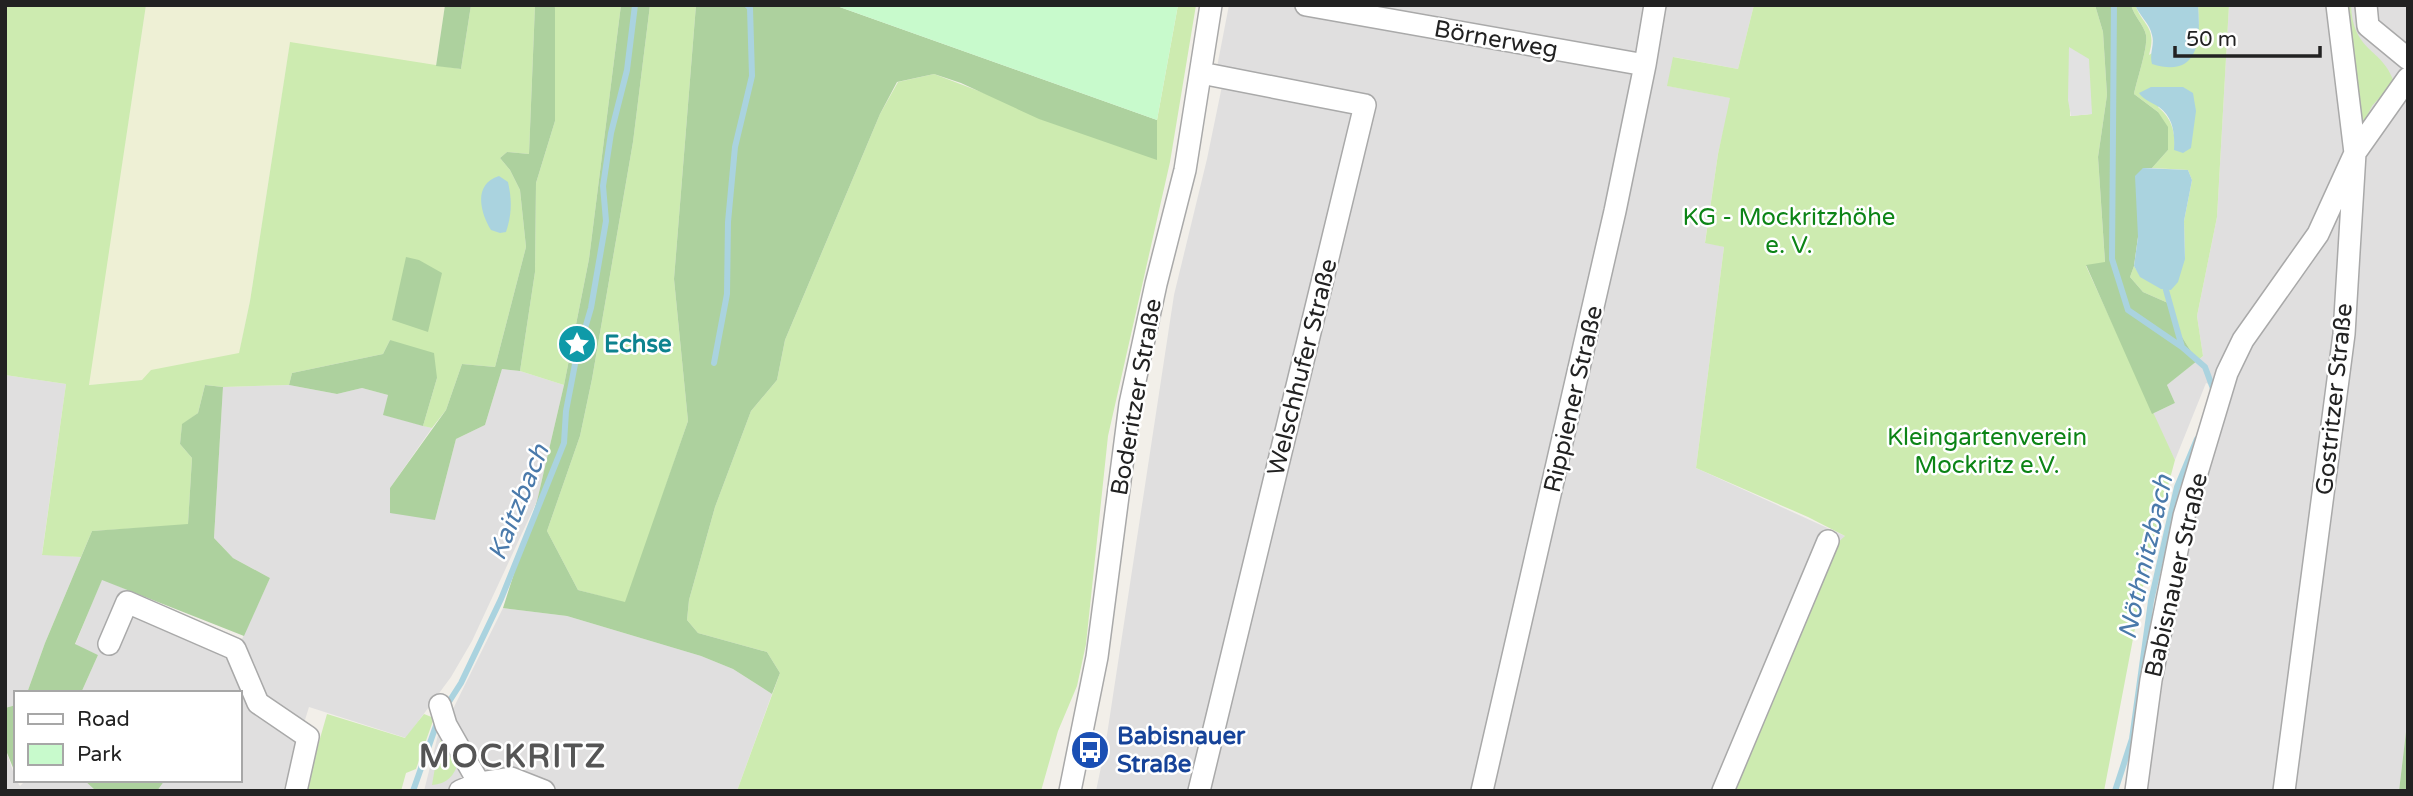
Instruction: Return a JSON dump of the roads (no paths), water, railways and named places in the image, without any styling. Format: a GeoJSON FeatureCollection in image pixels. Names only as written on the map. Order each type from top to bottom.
{"type":"FeatureCollection","features":[{"type":"Feature","properties":{"kind":"street","name":"Boderitzer Straße"},"geometry":{"type":"LineString","coordinates":[[1070,791],[1097,657],[1130,404],[1156,284],[1185,170],[1202,73],[1210,5]]}},
{"type":"Feature","properties":{"kind":"street","name":"Börnerweg"},"geometry":{"type":"LineString","coordinates":[[1306,5],[1645,65]]}},
{"type":"Feature","properties":{"kind":"street","name":"Rippiener Straße"},"geometry":{"type":"LineString","coordinates":[[1482,791],[1612,225],[1655,5]]}},
{"type":"Feature","properties":{"kind":"street","name":"Gostritzer Straße"},"geometry":{"type":"LineString","coordinates":[[2284,791],[2344,334],[2355,153],[2337,5]]}},
{"type":"Feature","properties":{"kind":"street"},"geometry":{"type":"LineString","coordinates":[[2366,5],[2368,26],[2408,59]]}},
{"type":"Feature","properties":{"kind":"street","name":"Welschhufer Straße"},"geometry":{"type":"LineString","coordinates":[[1199,791],[1365,105],[1202,73]]}},
{"type":"Feature","properties":{"kind":"street","name":"Babisnauer Straße"},"geometry":{"type":"LineString","coordinates":[[2136,791],[2151,680],[2184,516],[2227,373],[2243,340],[2318,234],[2355,153],[2408,78]]}},
{"type":"Feature","properties":{"kind":"street"},"geometry":{"type":"LineString","coordinates":[[1723,791],[1828,541]]}},
{"type":"Feature","properties":{"kind":"street"},"geometry":{"type":"LineString","coordinates":[[109,644],[127,602],[235,649],[257,703],[308,737],[296,791]]}},
{"type":"Feature","properties":{"kind":"street"},"geometry":{"type":"LineString","coordinates":[[443,713],[469,787],[511,778],[543,790]]}},
{"type":"Feature","properties":{"kind":"water"},"geometry":{"type":"Polygon","coordinates":[[[2135,5],[2198,5],[2197,43],[2188,61],[2179,66],[2168,67],[2152,64],[2151,31],[2135,5]]]}},
{"type":"Feature","properties":{"kind":"water"},"geometry":{"type":"Polygon","coordinates":[[[2151,87],[2183,87],[2193,93],[2196,111],[2191,148],[2183,153],[2174,150],[2173,132],[2164,111],[2139,93],[2151,87]]]}},
{"type":"Feature","properties":{"kind":"water"},"geometry":{"type":"Polygon","coordinates":[[[2143,168],[2188,170],[2192,180],[2184,221],[2185,259],[2178,282],[2171,290],[2161,289],[2140,277],[2134,266],[2138,237],[2135,176],[2143,168]]]}},
{"type":"Feature","properties":{"kind":"water"},"geometry":{"type":"Polygon","coordinates":[[[499,176],[508,182],[511,201],[506,232],[500,233],[491,230],[481,199],[485,185],[499,176]]]}},
{"type":"Feature","properties":{"kind":"waterway","name":"Kaitzbach"},"geometry":{"type":"LineString","coordinates":[[445,708],[461,683],[501,599],[564,443],[566,411],[576,359],[591,308],[606,221],[603,186],[611,133],[627,70],[635,5]]}},
{"type":"Feature","properties":{"kind":"waterway"},"geometry":{"type":"LineString","coordinates":[[714,363],[727,294],[728,222],[735,147],[752,76],[750,8],[747,5]]}},
{"type":"Feature","properties":{"kind":"waterway","name":"Nöthnitzbach"},"geometry":{"type":"LineString","coordinates":[[2114,5],[2112,259],[2128,310],[2182,347]]}},
{"type":"Feature","properties":{"kind":"waterway","name":"Nöthnitzbach"},"geometry":{"type":"LineString","coordinates":[[2166,290],[2182,347],[2205,367],[2215,394]]}},
{"type":"Feature","properties":{"kind":"waterway","name":"Nöthnitzbach"},"geometry":{"type":"LineString","coordinates":[[2115,791],[2132,739],[2151,601],[2177,487],[2197,439]]}},
{"type":"Feature","properties":{"kind":"waterway","name":"Kaitzbach"},"geometry":{"type":"LineString","coordinates":[[413,791],[438,720]]}},
{"type":"Feature","properties":{"kind":"place","name":"Echse"},"geometry":{"type":"Point","coordinates":[577,344]}},
{"type":"Feature","properties":{"kind":"place","name":"Babisnauer Straße"},"geometry":{"type":"Point","coordinates":[1090,750]}},
{"type":"Feature","properties":{"kind":"district","name":"MOCKRITZ"},"geometry":{"type":"Point","coordinates":[513,756]}},
{"type":"Feature","properties":{"kind":"park label","name":"KG - Mockritzhöhe e. V."},"geometry":{"type":"Point","coordinates":[1789,231]}},
{"type":"Feature","properties":{"kind":"park label","name":"Kleingartenverein Mockritz e.V."},"geometry":{"type":"Point","coordinates":[1987,451]}}]}
